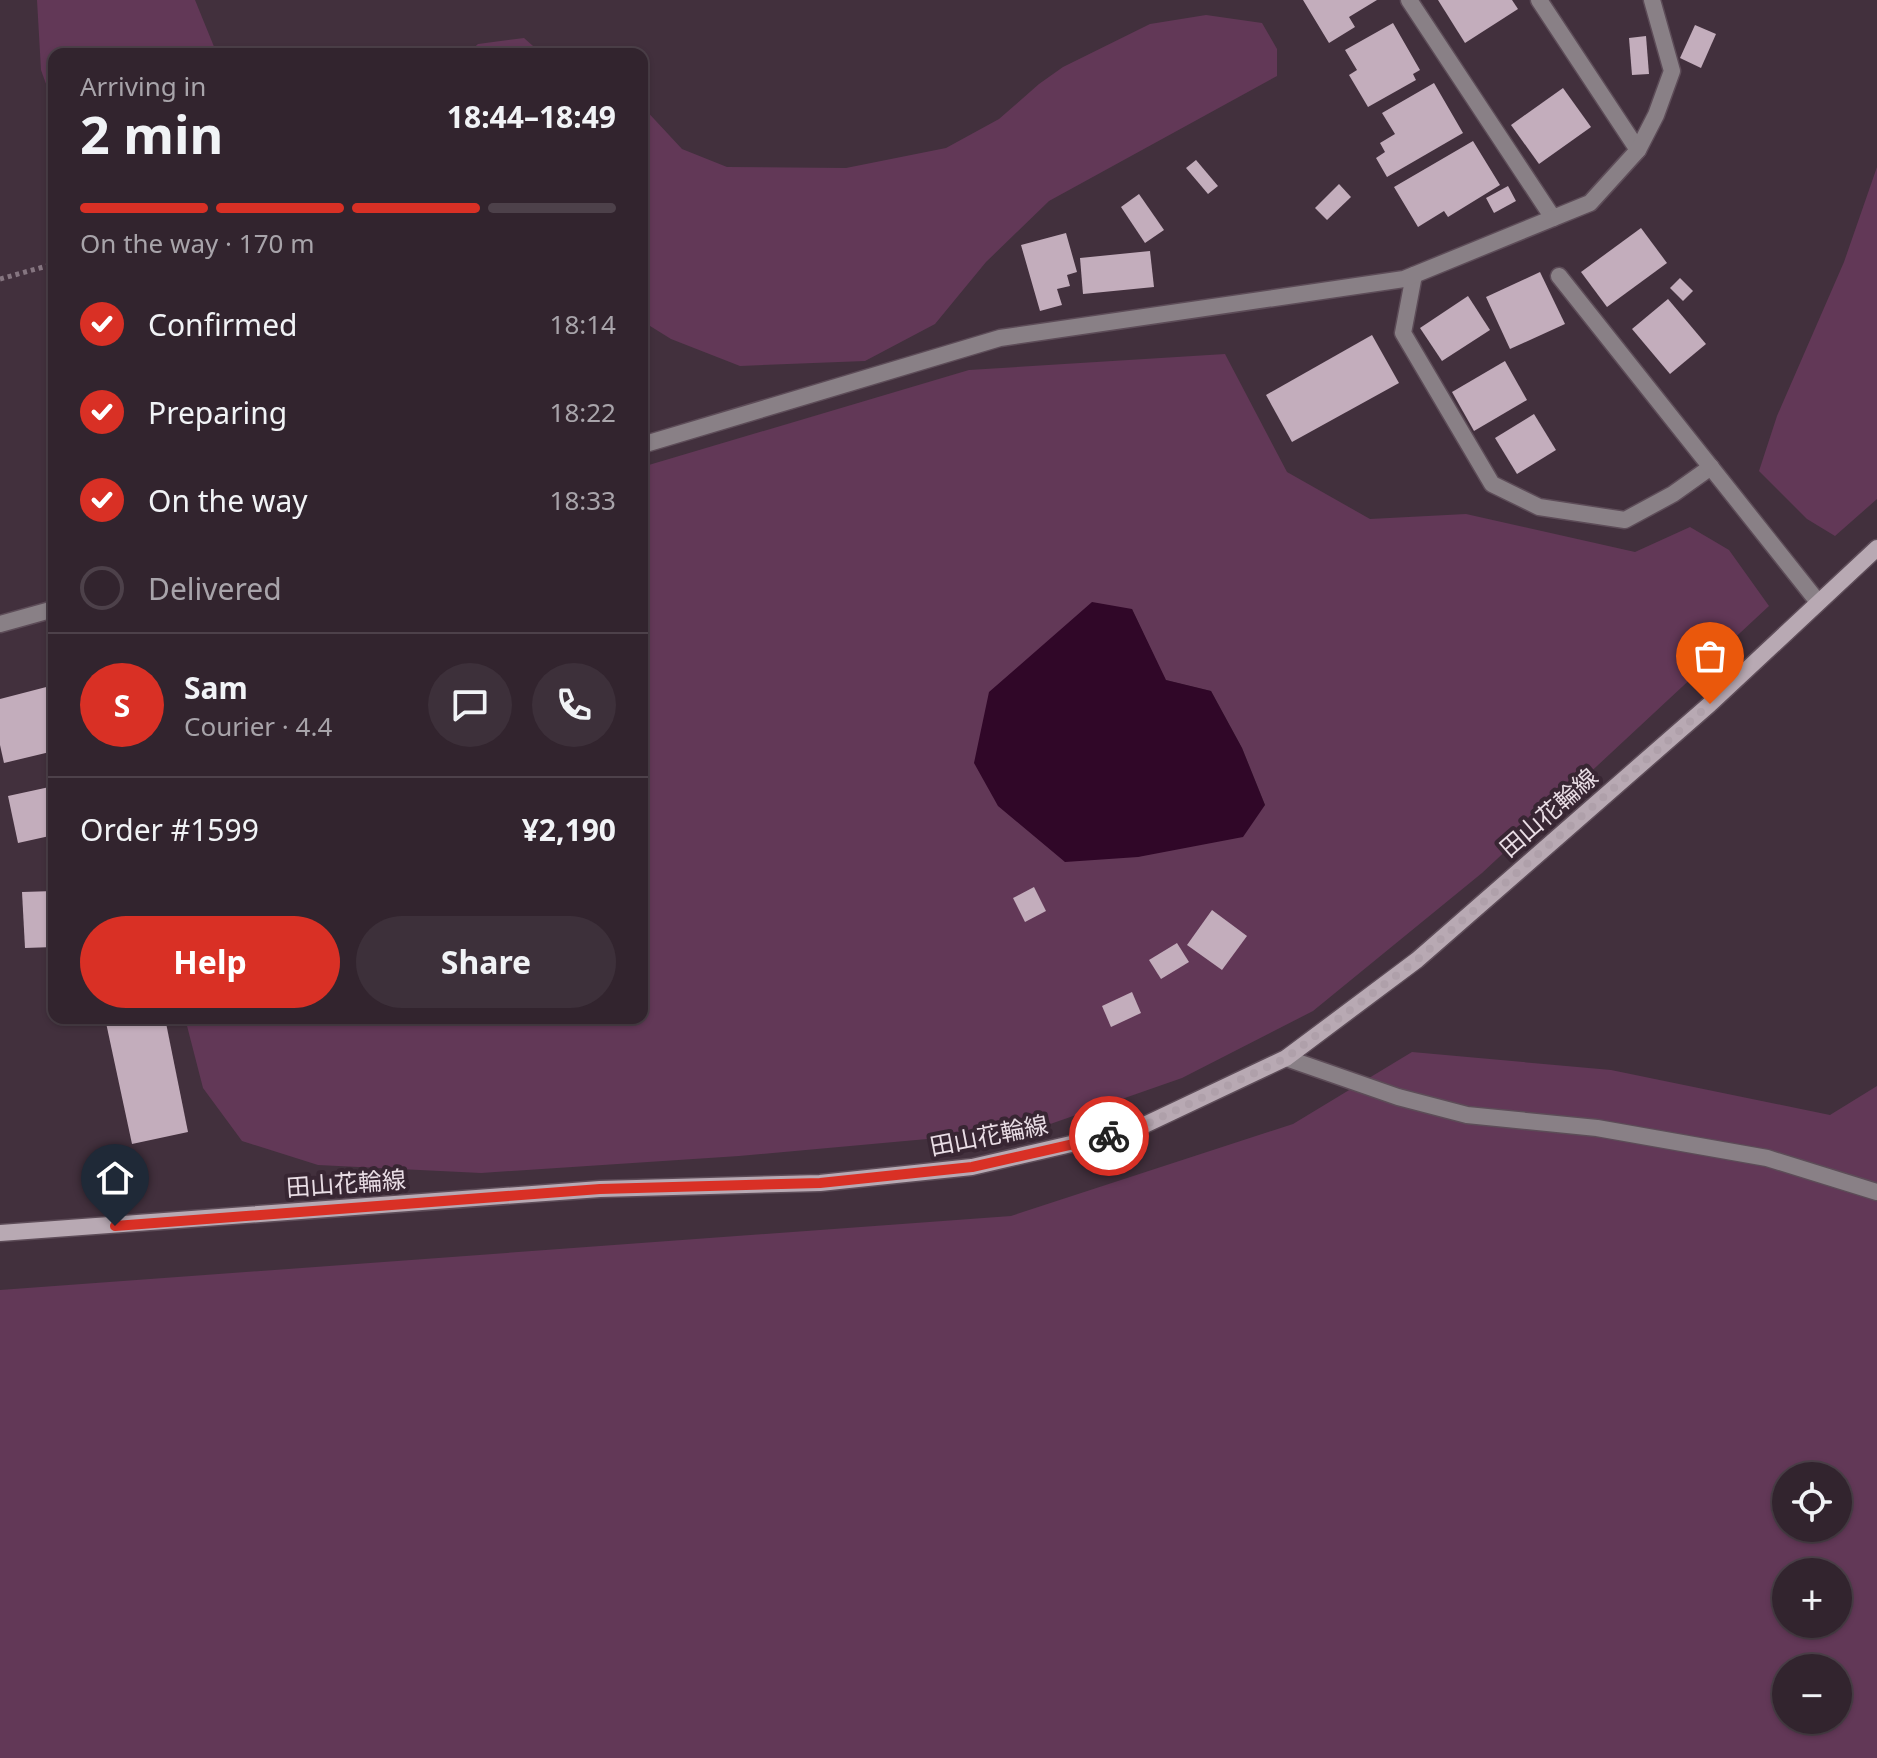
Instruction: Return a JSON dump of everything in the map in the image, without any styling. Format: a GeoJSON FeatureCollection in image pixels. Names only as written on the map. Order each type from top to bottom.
{"type":"FeatureCollection","features":[{"type":"Feature","properties":{"kind":"main road","name":"田山花輪線"},"geometry":{"type":"LineString","coordinates":[[0,1233],[600,1189],[820,1183],[972,1167],[1136,1129],[1286,1058],[1417,960],[1710,704],[1877,548]]}},
{"type":"Feature","properties":{"kind":"street"},"geometry":{"type":"LineString","coordinates":[[1409,0],[1553,218]]}},
{"type":"Feature","properties":{"kind":"street"},"geometry":{"type":"LineString","coordinates":[[1539,0],[1638,150]]}},
{"type":"Feature","properties":{"kind":"street"},"geometry":{"type":"LineString","coordinates":[[648,443],[1000,338],[1388,282],[1414,275],[1590,203],[1638,150],[1656,115],[1672,71],[1652,0]]}},
{"type":"Feature","properties":{"kind":"street"},"geometry":{"type":"LineString","coordinates":[[1414,275],[1403,333],[1492,484],[1539,507],[1625,520],[1673,494],[1711,467]]}},
{"type":"Feature","properties":{"kind":"street"},"geometry":{"type":"LineString","coordinates":[[1559,276],[1818,602]]}},
{"type":"Feature","properties":{"kind":"street"},"geometry":{"type":"LineString","coordinates":[[0,624],[48,611]]}},
{"type":"Feature","properties":{"kind":"street"},"geometry":{"type":"LineString","coordinates":[[1286,1058],[1398,1097],[1467,1115],[1597,1128],[1767,1158],[1877,1192]]}},
{"type":"Feature","properties":{"kind":"path"},"geometry":{"type":"LineString","coordinates":[[0,279],[48,266]]}},
{"type":"Feature","properties":{"kind":"shaded area"},"geometry":{"type":"Polygon","coordinates":[[[37,0],[195,0],[215,48],[48,48],[48,89],[41,70],[37,0]]]}},
{"type":"Feature","properties":{"kind":"shaded area"},"geometry":{"type":"Polygon","coordinates":[[[1206,15],[1262,23],[1277,49],[1277,76],[1049,201],[986,262],[935,324],[865,361],[740,366],[671,339],[648,325],[648,112],[682,149],[727,167],[846,168],[946,148],[999,119],[1063,67],[1150,24],[1206,15]]]}},
{"type":"Feature","properties":{"kind":"shaded area"},"geometry":{"type":"Polygon","coordinates":[[[524,38],[535,48],[474,48],[478,44],[524,38]]]}},
{"type":"Feature","properties":{"kind":"shaded area"},"geometry":{"type":"Polygon","coordinates":[[[1877,167],[1877,499],[1835,536],[1807,519],[1759,471],[1777,416],[1844,262],[1877,167]]]}},
{"type":"Feature","properties":{"kind":"shaded area"},"geometry":{"type":"Polygon","coordinates":[[[1225,354],[1287,472],[1370,519],[1466,514],[1635,552],[1690,527],[1729,550],[1769,606],[1482,873],[1313,1011],[1182,1078],[1036,1129],[739,1156],[481,1173],[318,1165],[242,1141],[203,1088],[187,1024],[648,1024],[648,465],[969,370],[1225,354]],[[1132,609],[1138,857],[1265,805],[1242,748],[1211,691],[1165,680],[1132,609]]]}},
{"type":"Feature","properties":{"kind":"shaded area"},"geometry":{"type":"Polygon","coordinates":[[[1092,602],[1132,609],[1166,680],[1211,691],[1242,748],[1265,805],[1243,837],[1138,857],[1065,862],[998,806],[974,763],[989,692],[1092,602]]]}},
{"type":"Feature","properties":{"kind":"shaded area"},"geometry":{"type":"Polygon","coordinates":[[[1412,1052],[1611,1070],[1830,1115],[1877,1086],[1877,1758],[0,1758],[0,1290],[1011,1216],[1293,1124],[1412,1052]]]}},
{"type":"Feature","properties":{"kind":"building"},"geometry":{"type":"Polygon","coordinates":[[[1303,0],[1377,0],[1349,17],[1355,27],[1329,43],[1303,0]]]}},
{"type":"Feature","properties":{"kind":"building"},"geometry":{"type":"Polygon","coordinates":[[[1438,0],[1512,0],[1518,9],[1465,43],[1438,0]]]}},
{"type":"Feature","properties":{"kind":"building"},"geometry":{"type":"Polygon","coordinates":[[[1393,23],[1420,70],[1413,74],[1416,80],[1368,107],[1349,75],[1357,70],[1345,50],[1393,23]]]}},
{"type":"Feature","properties":{"kind":"building"},"geometry":{"type":"Polygon","coordinates":[[[1695,25],[1716,34],[1701,68],[1680,58],[1695,25]]]}},
{"type":"Feature","properties":{"kind":"building"},"geometry":{"type":"Polygon","coordinates":[[[1646,36],[1649,74],[1632,75],[1629,38],[1646,36]]]}},
{"type":"Feature","properties":{"kind":"building"},"geometry":{"type":"Polygon","coordinates":[[[1434,83],[1463,133],[1387,177],[1376,158],[1385,152],[1380,143],[1395,134],[1382,113],[1434,83]]]}},
{"type":"Feature","properties":{"kind":"building"},"geometry":{"type":"Polygon","coordinates":[[[1563,88],[1591,127],[1539,164],[1511,125],[1563,88]]]}},
{"type":"Feature","properties":{"kind":"building"},"geometry":{"type":"Polygon","coordinates":[[[1473,141],[1500,185],[1448,217],[1444,211],[1418,227],[1394,187],[1473,141]]]}},
{"type":"Feature","properties":{"kind":"building"},"geometry":{"type":"Polygon","coordinates":[[[1196,160],[1218,186],[1208,194],[1186,168],[1196,160]]]}},
{"type":"Feature","properties":{"kind":"building"},"geometry":{"type":"Polygon","coordinates":[[[1339,184],[1351,197],[1327,220],[1315,208],[1339,184]]]}},
{"type":"Feature","properties":{"kind":"building"},"geometry":{"type":"Polygon","coordinates":[[[1508,186],[1516,201],[1494,213],[1486,198],[1508,186]]]}},
{"type":"Feature","properties":{"kind":"building"},"geometry":{"type":"Polygon","coordinates":[[[1139,194],[1164,230],[1145,243],[1121,207],[1139,194]]]}},
{"type":"Feature","properties":{"kind":"building"},"geometry":{"type":"Polygon","coordinates":[[[1641,228],[1667,263],[1607,307],[1581,272],[1641,228]]]}},
{"type":"Feature","properties":{"kind":"building"},"geometry":{"type":"Polygon","coordinates":[[[1066,233],[1077,272],[1067,275],[1070,286],[1057,289],[1062,305],[1040,311],[1021,245],[1066,233]]]}},
{"type":"Feature","properties":{"kind":"building"},"geometry":{"type":"Polygon","coordinates":[[[1150,251],[1154,287],[1083,294],[1080,258],[1150,251]]]}},
{"type":"Feature","properties":{"kind":"building"},"geometry":{"type":"Polygon","coordinates":[[[1540,272],[1565,324],[1510,349],[1486,297],[1540,272]]]}},
{"type":"Feature","properties":{"kind":"building"},"geometry":{"type":"Polygon","coordinates":[[[1680,278],[1693,291],[1683,301],[1670,288],[1680,278]]]}},
{"type":"Feature","properties":{"kind":"building"},"geometry":{"type":"Polygon","coordinates":[[[1468,296],[1490,330],[1442,361],[1420,328],[1468,296]]]}},
{"type":"Feature","properties":{"kind":"building"},"geometry":{"type":"Polygon","coordinates":[[[1668,299],[1706,344],[1670,374],[1632,329],[1668,299]]]}},
{"type":"Feature","properties":{"kind":"building"},"geometry":{"type":"Polygon","coordinates":[[[1372,335],[1399,383],[1292,442],[1266,395],[1372,335]]]}},
{"type":"Feature","properties":{"kind":"building"},"geometry":{"type":"Polygon","coordinates":[[[1505,361],[1527,400],[1474,431],[1452,392],[1505,361]]]}},
{"type":"Feature","properties":{"kind":"building"},"geometry":{"type":"Polygon","coordinates":[[[1534,414],[1556,450],[1517,474],[1495,438],[1534,414]]]}},
{"type":"Feature","properties":{"kind":"building"},"geometry":{"type":"Polygon","coordinates":[[[48,687],[48,752],[4,763],[0,745],[0,699],[48,687]]]}},
{"type":"Feature","properties":{"kind":"building"},"geometry":{"type":"Polygon","coordinates":[[[48,787],[48,836],[18,843],[8,796],[48,787]]]}},
{"type":"Feature","properties":{"kind":"building"},"geometry":{"type":"Polygon","coordinates":[[[1034,887],[1046,911],[1025,922],[1013,898],[1034,887]]]}},
{"type":"Feature","properties":{"kind":"building"},"geometry":{"type":"Polygon","coordinates":[[[48,891],[48,947],[25,948],[22,892],[48,891]]]}},
{"type":"Feature","properties":{"kind":"building"},"geometry":{"type":"Polygon","coordinates":[[[1212,910],[1247,936],[1222,970],[1187,945],[1212,910]]]}},
{"type":"Feature","properties":{"kind":"building"},"geometry":{"type":"Polygon","coordinates":[[[1177,943],[1189,962],[1161,979],[1149,960],[1177,943]]]}},
{"type":"Feature","properties":{"kind":"building"},"geometry":{"type":"Polygon","coordinates":[[[1132,992],[1141,1013],[1111,1027],[1102,1006],[1132,992]]]}},
{"type":"Feature","properties":{"kind":"building"},"geometry":{"type":"Polygon","coordinates":[[[106,1024],[166,1024],[188,1132],[132,1144],[106,1024]]]}},
{"type":"Feature","properties":{"kind":"way so far"},"geometry":{"type":"LineString","coordinates":[[1109,1136],[1136,1129],[1286,1058],[1417,960],[1710,704]]}},
{"type":"Feature","properties":{"kind":"route"},"geometry":{"type":"LineString","coordinates":[[115,1226],[600,1189],[820,1183],[972,1167],[1109,1136]]}}]}
